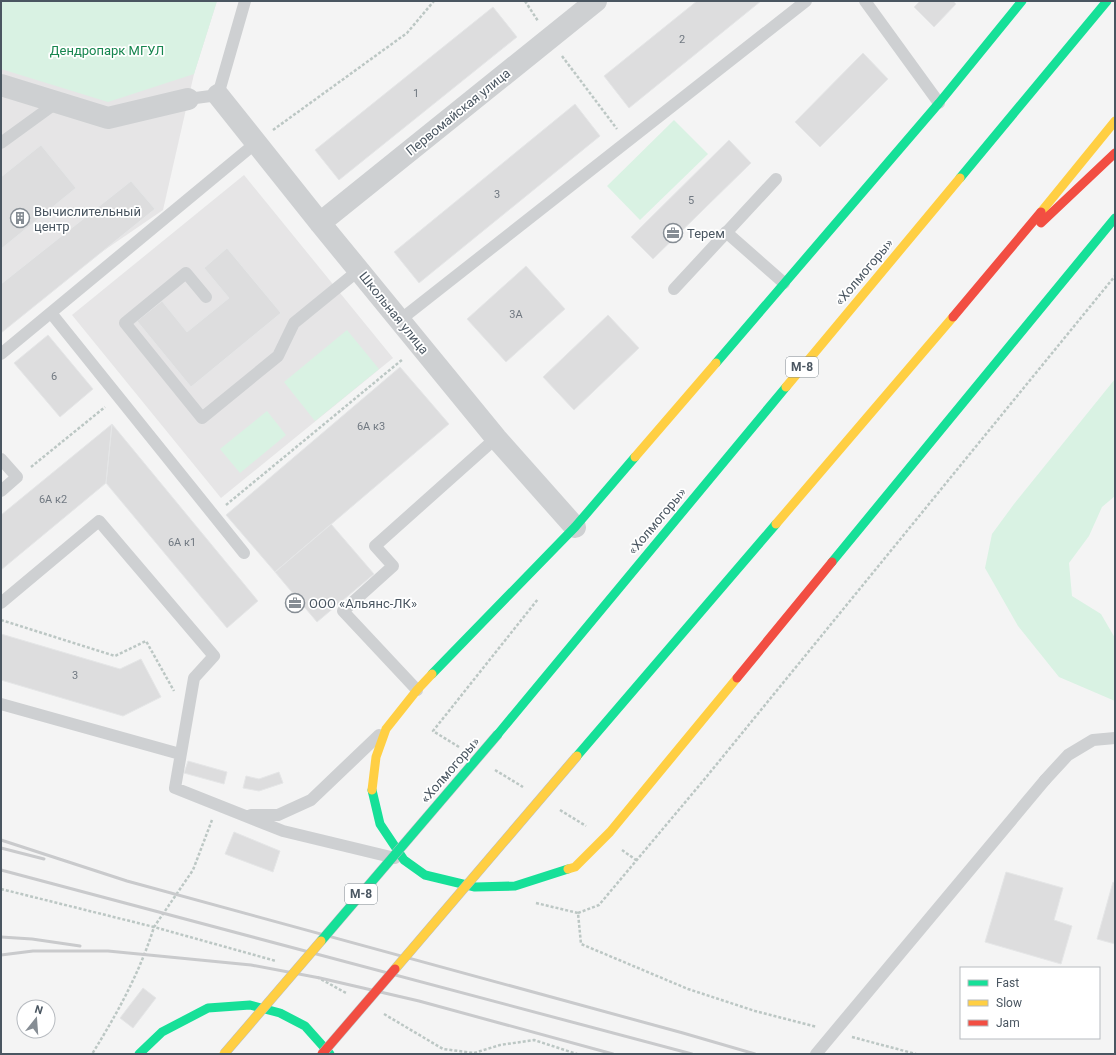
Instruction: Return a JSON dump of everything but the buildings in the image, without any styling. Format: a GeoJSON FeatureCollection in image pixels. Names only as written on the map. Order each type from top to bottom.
{"type":"FeatureCollection","features":[{"type":"Feature","properties":{"kind":"main road"},"geometry":{"type":"LineString","coordinates":[[1022,1],[939,102],[575,527],[417,690],[386,729],[376,757],[372,790],[380,824],[404,860],[426,875],[475,887],[515,886],[575,867],[610,832],[1115,218]]}},
{"type":"Feature","properties":{"kind":"main road","name":"«Холмогоры»"},"geometry":{"type":"LineString","coordinates":[[224,1054],[498,734],[1106,1]]}},
{"type":"Feature","properties":{"kind":"main road"},"geometry":{"type":"LineString","coordinates":[[322,1054],[1005,256],[1115,121]]}},
{"type":"Feature","properties":{"kind":"main road"},"geometry":{"type":"LineString","coordinates":[[1005,256],[1115,153]]}},
{"type":"Feature","properties":{"kind":"main road"},"geometry":{"type":"LineString","coordinates":[[139,1054],[162,1032],[208,1008],[250,1005],[280,1013],[305,1026],[330,1054]]}},
{"type":"Feature","properties":{"kind":"street","name":"Первомайская улица"},"geometry":{"type":"LineString","coordinates":[[320,223],[596,1]]}},
{"type":"Feature","properties":{"kind":"street"},"geometry":{"type":"LineString","coordinates":[[1,86],[108,118],[188,99]]}},
{"type":"Feature","properties":{"kind":"street","name":"Школьная улица"},"geometry":{"type":"LineString","coordinates":[[218,95],[320,223],[496,438],[575,527]]}},
{"type":"Feature","properties":{"kind":"lane"},"geometry":{"type":"LineString","coordinates":[[188,99],[218,95],[245,1]]}},
{"type":"Feature","properties":{"kind":"lane"},"geometry":{"type":"LineString","coordinates":[[400,320],[806,1]]}},
{"type":"Feature","properties":{"kind":"lane"},"geometry":{"type":"LineString","coordinates":[[866,1],[939,102]]}},
{"type":"Feature","properties":{"kind":"lane"},"geometry":{"type":"LineString","coordinates":[[1,143],[56,103]]}},
{"type":"Feature","properties":{"kind":"lane"},"geometry":{"type":"LineString","coordinates":[[1,354],[256,142]]}},
{"type":"Feature","properties":{"kind":"lane"},"geometry":{"type":"LineString","coordinates":[[674,289],[776,179]]}},
{"type":"Feature","properties":{"kind":"lane"},"geometry":{"type":"LineString","coordinates":[[726,232],[784,283]]}},
{"type":"Feature","properties":{"kind":"lane"},"geometry":{"type":"LineString","coordinates":[[206,297],[186,273],[125,323],[202,418],[278,356],[294,323],[359,270]]}},
{"type":"Feature","properties":{"kind":"lane"},"geometry":{"type":"LineString","coordinates":[[51,313],[244,553]]}},
{"type":"Feature","properties":{"kind":"lane"},"geometry":{"type":"LineString","coordinates":[[417,690],[343,611],[394,566],[375,546],[496,438]]}},
{"type":"Feature","properties":{"kind":"lane"},"geometry":{"type":"LineString","coordinates":[[1,459],[17,478],[1,490]]}},
{"type":"Feature","properties":{"kind":"lane"},"geometry":{"type":"LineString","coordinates":[[1,603],[98,521],[214,656],[194,678],[175,788],[283,831],[404,860]]}},
{"type":"Feature","properties":{"kind":"lane"},"geometry":{"type":"LineString","coordinates":[[1,704],[180,754]]}},
{"type":"Feature","properties":{"kind":"lane"},"geometry":{"type":"LineString","coordinates":[[244,815],[278,815],[311,800],[386,729]]}},
{"type":"Feature","properties":{"kind":"lane"},"geometry":{"type":"LineString","coordinates":[[816,1054],[1045,780],[1068,755],[1093,740],[1115,738]]}},
{"type":"Feature","properties":{"kind":"path"},"geometry":{"type":"LineString","coordinates":[[256,142],[407,33],[434,1]]}},
{"type":"Feature","properties":{"kind":"path"},"geometry":{"type":"LineString","coordinates":[[525,1],[549,39],[627,141]]}},
{"type":"Feature","properties":{"kind":"path"},"geometry":{"type":"LineString","coordinates":[[532,902],[578,913],[599,905],[708,775],[1115,276]]}},
{"type":"Feature","properties":{"kind":"path"},"geometry":{"type":"LineString","coordinates":[[214,515],[420,344]]}},
{"type":"Feature","properties":{"kind":"path"},"geometry":{"type":"LineString","coordinates":[[13,481],[118,396]]}},
{"type":"Feature","properties":{"kind":"path"},"geometry":{"type":"LineString","coordinates":[[1,620],[115,656],[146,641],[187,715]]}},
{"type":"Feature","properties":{"kind":"path"},"geometry":{"type":"LineString","coordinates":[[92,1054],[111,1025],[146,954],[154,927],[193,870],[218,805]]}},
{"type":"Feature","properties":{"kind":"path"},"geometry":{"type":"LineString","coordinates":[[1,889],[154,927]]}},
{"type":"Feature","properties":{"kind":"path"},"geometry":{"type":"LineString","coordinates":[[578,913],[581,944],[688,989],[755,1010],[821,1028]]}},
{"type":"Feature","properties":{"kind":"path"},"geometry":{"type":"LineString","coordinates":[[850,1036],[916,1054]]}},
{"type":"Feature","properties":{"kind":"shaded area"},"geometry":{"type":"Polygon","coordinates":[[[1,1],[217,1],[194,74],[163,210],[1,321],[1,1]]]}},
{"type":"Feature","properties":{"kind":"shaded area"},"geometry":{"type":"Polygon","coordinates":[[[244,175],[393,358],[221,498],[72,315],[244,175]]]}},
{"type":"Feature","properties":{"kind":"green space","name":"Дендропарк МГУЛ"},"geometry":{"type":"Polygon","coordinates":[[[1,1],[217,1],[194,74],[108,102],[1,69],[1,1]]]}},
{"type":"Feature","properties":{"kind":"green space"},"geometry":{"type":"Polygon","coordinates":[[[674,120],[708,154],[640,220],[607,186],[674,120]]]}},
{"type":"Feature","properties":{"kind":"green space"},"geometry":{"type":"Polygon","coordinates":[[[347,330],[379,369],[315,421],[284,382],[347,330]]]}},
{"type":"Feature","properties":{"kind":"green space"},"geometry":{"type":"Polygon","coordinates":[[[1115,379],[1115,496],[1102,507],[1089,536],[1069,563],[1072,596],[1101,614],[1115,638],[1115,701],[1059,677],[1018,626],[985,568],[992,534],[1014,504],[1115,379]]]}},
{"type":"Feature","properties":{"kind":"green space"},"geometry":{"type":"Polygon","coordinates":[[[267,411],[286,435],[240,473],[220,449],[267,411]]]}},
{"type":"Feature","properties":{"kind":"railway"},"geometry":{"type":"LineString","coordinates":[[1,840],[127,881],[755,1054]]}},
{"type":"Feature","properties":{"kind":"railway"},"geometry":{"type":"LineString","coordinates":[[1,848],[44,859]]}},
{"type":"Feature","properties":{"kind":"railway"},"geometry":{"type":"LineString","coordinates":[[1,870],[692,1054]]}},
{"type":"Feature","properties":{"kind":"railway"},"geometry":{"type":"LineString","coordinates":[[1,937],[32,939],[80,946]]}},
{"type":"Feature","properties":{"kind":"railway"},"geometry":{"type":"LineString","coordinates":[[1,955],[33,951],[108,951],[251,965],[320,978],[419,1001],[613,1054]]}},
{"type":"Feature","properties":{"kind":"traffic: fast"},"geometry":{"type":"LineString","coordinates":[[716,363],[939,103],[1022,1]]}},
{"type":"Feature","properties":{"kind":"traffic: fast"},"geometry":{"type":"LineString","coordinates":[[960,178],[1107,1]]}},
{"type":"Feature","properties":{"kind":"traffic: fast"},"geometry":{"type":"LineString","coordinates":[[832,562],[1115,218]]}},
{"type":"Feature","properties":{"kind":"traffic: fast"},"geometry":{"type":"LineString","coordinates":[[498,734],[786,387]]}},
{"type":"Feature","properties":{"kind":"traffic: fast"},"geometry":{"type":"LineString","coordinates":[[432,674],[575,527],[635,457]]}},
{"type":"Feature","properties":{"kind":"traffic: fast"},"geometry":{"type":"LineString","coordinates":[[577,756],[776,524]]}},
{"type":"Feature","properties":{"kind":"traffic: fast"},"geometry":{"type":"LineString","coordinates":[[321,941],[498,734]]}},
{"type":"Feature","properties":{"kind":"traffic: fast"},"geometry":{"type":"LineString","coordinates":[[372,790],[380,824],[404,860],[425,875],[475,887],[515,886],[568,869]]}},
{"type":"Feature","properties":{"kind":"traffic: fast"},"geometry":{"type":"LineString","coordinates":[[139,1054],[162,1032],[208,1008],[250,1005],[280,1013],[305,1026],[330,1054]]}},
{"type":"Feature","properties":{"kind":"traffic: slow"},"geometry":{"type":"LineString","coordinates":[[1041,212],[1115,121]]}},
{"type":"Feature","properties":{"kind":"traffic: slow"},"geometry":{"type":"LineString","coordinates":[[786,387],[960,178]]}},
{"type":"Feature","properties":{"kind":"traffic: slow"},"geometry":{"type":"LineString","coordinates":[[776,524],[953,317]]}},
{"type":"Feature","properties":{"kind":"traffic: slow"},"geometry":{"type":"LineString","coordinates":[[635,457],[716,363]]}},
{"type":"Feature","properties":{"kind":"traffic: slow"},"geometry":{"type":"LineString","coordinates":[[372,790],[376,757],[386,729],[417,690],[432,674]]}},
{"type":"Feature","properties":{"kind":"traffic: slow"},"geometry":{"type":"LineString","coordinates":[[568,869],[575,867],[610,832],[737,678]]}},
{"type":"Feature","properties":{"kind":"traffic: slow"},"geometry":{"type":"LineString","coordinates":[[395,969],[577,756]]}},
{"type":"Feature","properties":{"kind":"traffic: slow"},"geometry":{"type":"LineString","coordinates":[[224,1054],[321,941]]}},
{"type":"Feature","properties":{"kind":"traffic: jam"},"geometry":{"type":"LineString","coordinates":[[1041,223],[1115,153]]}},
{"type":"Feature","properties":{"kind":"traffic: jam"},"geometry":{"type":"LineString","coordinates":[[953,317],[1041,212]]}},
{"type":"Feature","properties":{"kind":"traffic: jam"},"geometry":{"type":"LineString","coordinates":[[737,678],[832,562]]}},
{"type":"Feature","properties":{"kind":"traffic: jam"},"geometry":{"type":"LineString","coordinates":[[322,1054],[395,969]]}},
{"type":"Feature","properties":{"kind":"place","name":"Вычислительный центр"},"geometry":{"type":"Point","coordinates":[20,218]}},
{"type":"Feature","properties":{"kind":"place","name":"Терем"},"geometry":{"type":"Point","coordinates":[673,233]}},
{"type":"Feature","properties":{"kind":"place","name":"ООО «Альянс-ЛК»"},"geometry":{"type":"Point","coordinates":[295,603]}}]}
